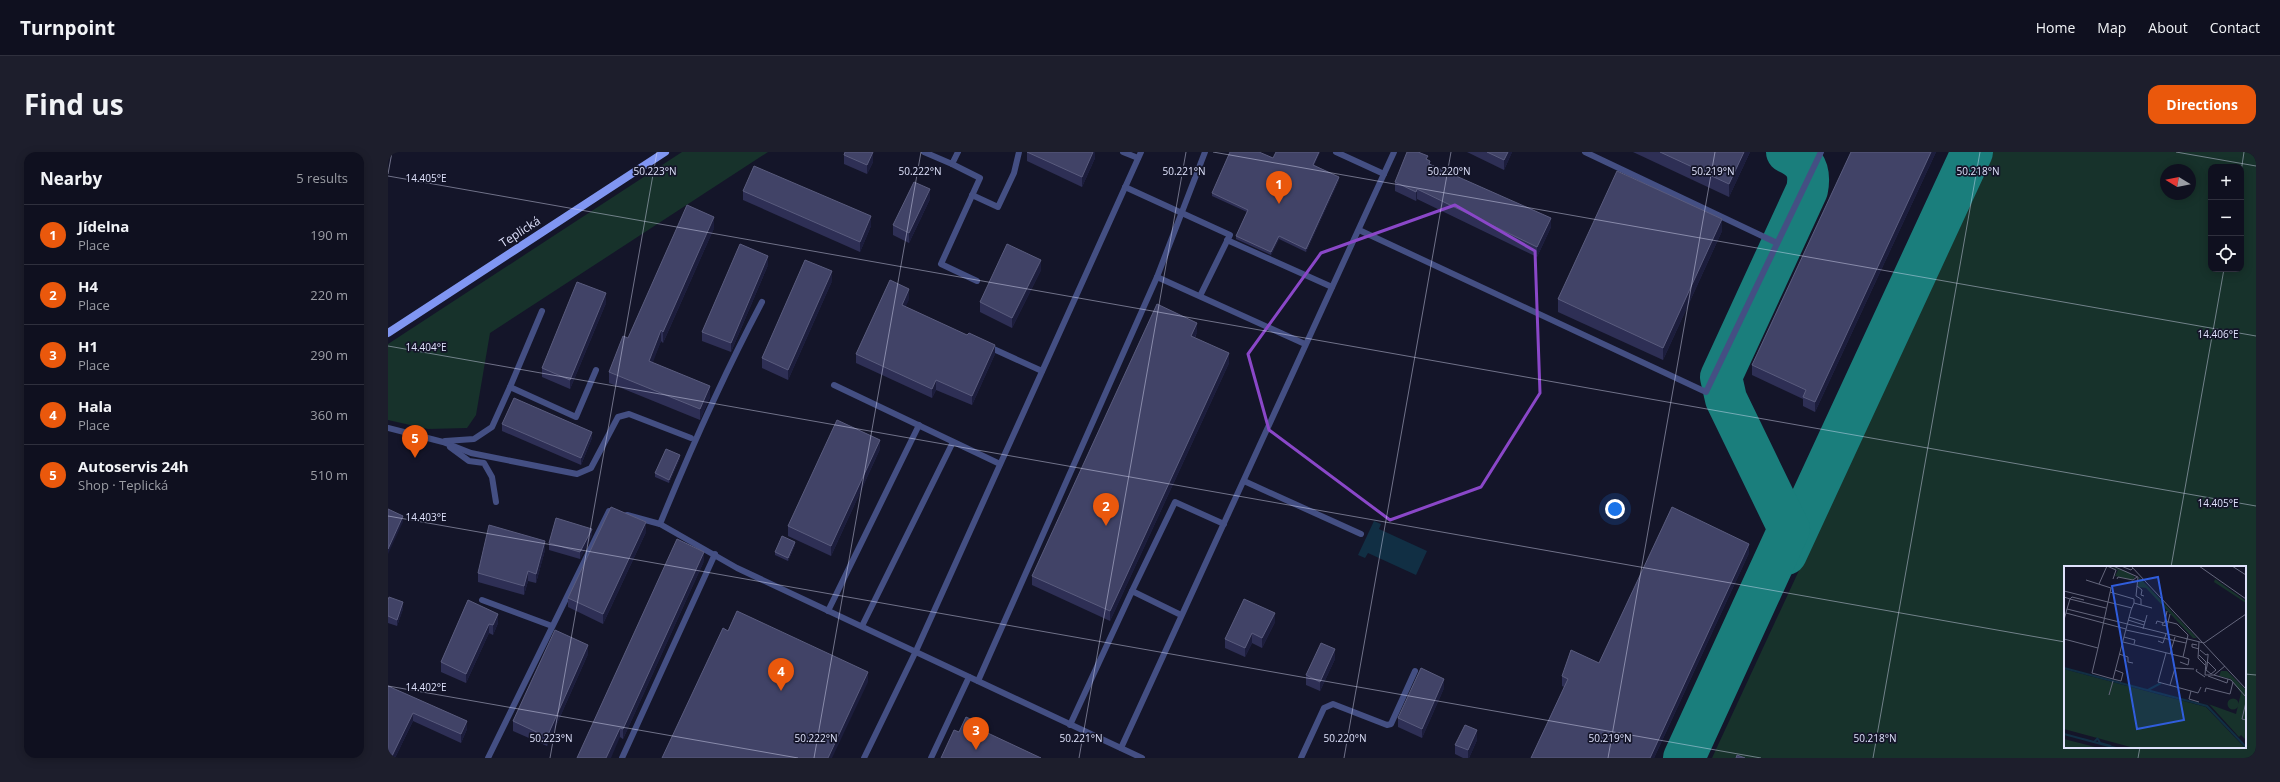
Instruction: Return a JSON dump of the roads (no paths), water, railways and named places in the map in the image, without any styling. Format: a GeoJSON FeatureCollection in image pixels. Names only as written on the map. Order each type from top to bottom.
{"type":"FeatureCollection","features":[{"type":"Feature","properties":{"kind":"main road","name":"Teplická"},"geometry":{"type":"LineString","coordinates":[[388,333],[665,152]]}},
{"type":"Feature","properties":{"kind":"lane"},"geometry":{"type":"LineString","coordinates":[[924,152],[980,178],[941,264],[977,281]]}},
{"type":"Feature","properties":{"kind":"lane"},"geometry":{"type":"LineString","coordinates":[[952,164],[958,152]]}},
{"type":"Feature","properties":{"kind":"lane"},"geometry":{"type":"LineString","coordinates":[[972,195],[998,207],[1014,173],[1019,152]]}},
{"type":"Feature","properties":{"kind":"lane"},"geometry":{"type":"LineString","coordinates":[[864,758],[916,651],[1140,155],[1123,152]]}},
{"type":"Feature","properties":{"kind":"lane"},"geometry":{"type":"LineString","coordinates":[[978,681],[1157,277],[1205,152]]}},
{"type":"Feature","properties":{"kind":"lane"},"geometry":{"type":"LineString","coordinates":[[1336,152],[1384,174]]}},
{"type":"Feature","properties":{"kind":"lane"},"geometry":{"type":"LineString","coordinates":[[1120,748],[1394,152]]}},
{"type":"Feature","properties":{"kind":"lane"},"geometry":{"type":"LineString","coordinates":[[1585,152],[1777,243]]}},
{"type":"Feature","properties":{"kind":"lane"},"geometry":{"type":"LineString","coordinates":[[1359,230],[1706,392],[1821,152]]}},
{"type":"Feature","properties":{"kind":"lane"},"geometry":{"type":"LineString","coordinates":[[1126,187],[1230,235],[1200,296]]}},
{"type":"Feature","properties":{"kind":"lane"},"geometry":{"type":"LineString","coordinates":[[1227,240],[1332,287]]}},
{"type":"Feature","properties":{"kind":"lane"},"geometry":{"type":"LineString","coordinates":[[1157,277],[1305,344]]}},
{"type":"Feature","properties":{"kind":"lane"},"geometry":{"type":"LineString","coordinates":[[660,524],[687,457],[724,374],[762,302]]}},
{"type":"Feature","properties":{"kind":"lane"},"geometry":{"type":"LineString","coordinates":[[443,442],[474,439],[492,427],[542,311]]}},
{"type":"Feature","properties":{"kind":"lane"},"geometry":{"type":"LineString","coordinates":[[978,342],[1042,371]]}},
{"type":"Feature","properties":{"kind":"lane"},"geometry":{"type":"LineString","coordinates":[[510,387],[576,417],[596,370]]}},
{"type":"Feature","properties":{"kind":"lane"},"geometry":{"type":"LineString","coordinates":[[834,385],[1000,464]]}},
{"type":"Feature","properties":{"kind":"lane"},"geometry":{"type":"LineString","coordinates":[[388,428],[443,442],[471,453],[577,474],[591,468],[618,416],[629,414],[691,438]]}},
{"type":"Feature","properties":{"kind":"lane"},"geometry":{"type":"LineString","coordinates":[[828,610],[919,425]]}},
{"type":"Feature","properties":{"kind":"lane"},"geometry":{"type":"LineString","coordinates":[[443,442],[469,461],[484,463],[492,477],[496,502]]}},
{"type":"Feature","properties":{"kind":"lane"},"geometry":{"type":"LineString","coordinates":[[862,626],[953,442]]}},
{"type":"Feature","properties":{"kind":"lane"},"geometry":{"type":"LineString","coordinates":[[1244,481],[1362,534]]}},
{"type":"Feature","properties":{"kind":"lane"},"geometry":{"type":"LineString","coordinates":[[1070,724],[1175,502],[1224,524]]}},
{"type":"Feature","properties":{"kind":"lane"},"geometry":{"type":"LineString","coordinates":[[488,758],[609,511],[660,524],[715,554],[737,568],[1142,758]]}},
{"type":"Feature","properties":{"kind":"lane"},"geometry":{"type":"LineString","coordinates":[[622,758],[715,554]]}},
{"type":"Feature","properties":{"kind":"lane"},"geometry":{"type":"LineString","coordinates":[[1132,591],[1181,615]]}},
{"type":"Feature","properties":{"kind":"lane"},"geometry":{"type":"LineString","coordinates":[[482,600],[552,626]]}},
{"type":"Feature","properties":{"kind":"lane"},"geometry":{"type":"LineString","coordinates":[[1301,758],[1324,708],[1328,705],[1333,704],[1387,725],[1390,724],[1416,671]]}},
{"type":"Feature","properties":{"kind":"lane"},"geometry":{"type":"LineString","coordinates":[[931,758],[970,677]]}},
{"type":"Feature","properties":{"kind":"water"},"geometry":{"type":"Polygon","coordinates":[[[1374,521],[1381,524],[1379,529],[1427,551],[1416,575],[1368,553],[1365,558],[1358,555],[1374,521]]]}},
{"type":"Feature","properties":{"kind":"place","name":"Jídelna"},"geometry":{"type":"Point","coordinates":[1279,204]}},
{"type":"Feature","properties":{"kind":"place","name":"Autoservis 24h"},"geometry":{"type":"Point","coordinates":[415,458]}},
{"type":"Feature","properties":{"kind":"place","name":"H4"},"geometry":{"type":"Point","coordinates":[1106,526]}},
{"type":"Feature","properties":{"kind":"place","name":"Hala"},"geometry":{"type":"Point","coordinates":[781,691]}},
{"type":"Feature","properties":{"kind":"place","name":"H1"},"geometry":{"type":"Point","coordinates":[976,750]}}]}
